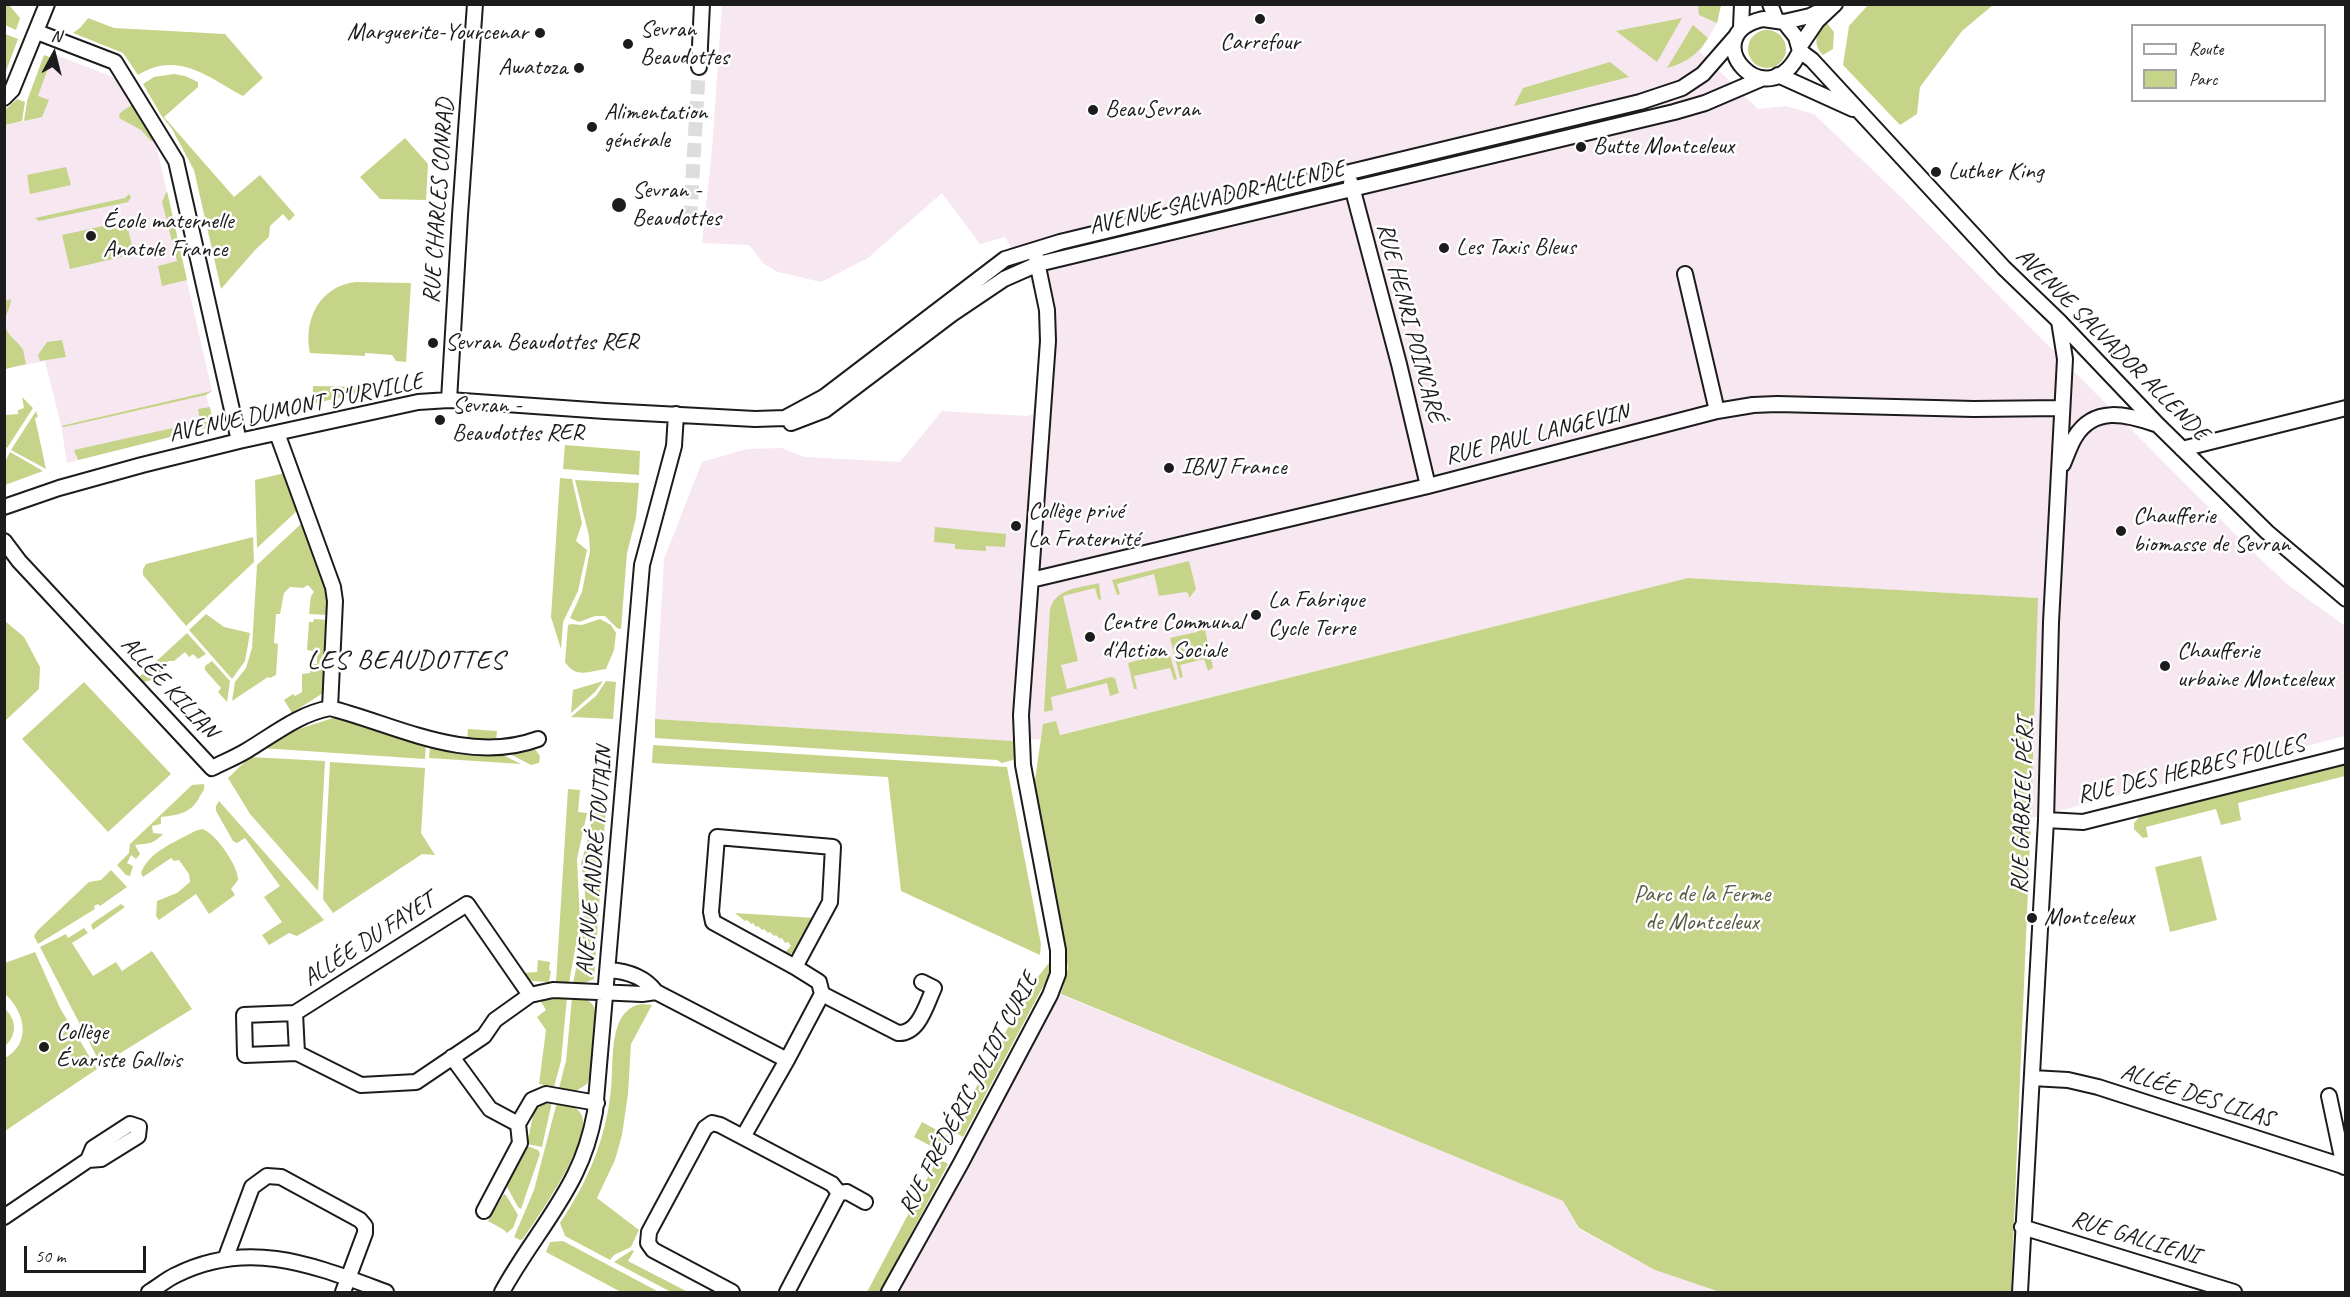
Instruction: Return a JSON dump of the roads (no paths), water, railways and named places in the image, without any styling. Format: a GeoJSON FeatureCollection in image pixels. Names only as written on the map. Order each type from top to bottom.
{"type":"FeatureCollection","features":[{"type":"Feature","properties":{"kind":"street"},"geometry":{"type":"LineString","coordinates":[[4,98],[12,90],[47,4]]}},
{"type":"Feature","properties":{"kind":"street","name":"RUE CHARLES CONRAD"},"geometry":{"type":"LineString","coordinates":[[449,399],[475,4]]}},
{"type":"Feature","properties":{"kind":"street"},"geometry":{"type":"LineString","coordinates":[[699,68],[702,4]]}},
{"type":"Feature","properties":{"kind":"street"},"geometry":{"type":"LineString","coordinates":[[1742,4],[1739,31],[1734,44],[1736,61],[1744,71],[1761,79],[1778,75],[1791,68],[1817,21],[1834,4]]}},
{"type":"Feature","properties":{"kind":"street"},"geometry":{"type":"LineString","coordinates":[[1770,4],[1780,21],[1791,28],[1800,49]]}},
{"type":"Feature","properties":{"kind":"street"},"geometry":{"type":"LineString","coordinates":[[1739,31],[1756,20],[1780,21],[1810,16],[1834,4]]}},
{"type":"Feature","properties":{"kind":"street","name":"AVENUE SALVADOR ALLENDE"},"geometry":{"type":"LineString","coordinates":[[676,414],[755,419],[785,418],[824,397],[1005,259],[1034,249],[1640,102],[1682,88],[1703,74],[1739,31]]}},
{"type":"Feature","properties":{"kind":"street"},"geometry":{"type":"LineString","coordinates":[[37,32],[115,62],[177,161],[239,441]]}},
{"type":"Feature","properties":{"kind":"street","name":"AVENUE SALVADOR ALLENDE"},"geometry":{"type":"LineString","coordinates":[[1800,49],[1821,68],[2004,268],[2059,321],[2158,425],[2267,532],[2346,599]]}},
{"type":"Feature","properties":{"kind":"street","name":"AVENUE SALVADOR ALLENDE"},"geometry":{"type":"LineString","coordinates":[[1778,75],[1858,111]]}},
{"type":"Feature","properties":{"kind":"street","name":"AVENUE SALVADOR ALLENDE"},"geometry":{"type":"LineString","coordinates":[[720,417],[736,425],[754,429],[780,427],[825,410],[978,296],[1004,279],[1038,264],[1674,112],[1705,103],[1761,79]]}},
{"type":"Feature","properties":{"kind":"street","name":"RUE HENRI POINCARÉ"},"geometry":{"type":"LineString","coordinates":[[1348,172],[1428,486]]}},
{"type":"Feature","properties":{"kind":"street","name":"RUE FRÉDÉRIC JOLIOT CURIE"},"geometry":{"type":"LineString","coordinates":[[889,1293],[1006,1079],[1050,995],[1058,974],[1058,950],[1023,765],[1021,741],[1048,341],[1047,310],[1034,249]]}},
{"type":"Feature","properties":{"kind":"street"},"geometry":{"type":"LineString","coordinates":[[1685,274],[1717,411]]}},
{"type":"Feature","properties":{"kind":"street","name":"RUE GABRIEL PÉRI"},"geometry":{"type":"LineString","coordinates":[[2020,1293],[2046,820],[2051,622],[2065,359],[2059,321]]}},
{"type":"Feature","properties":{"kind":"street","name":"AVENUE DUMONT D'URVILLE"},"geometry":{"type":"LineString","coordinates":[[4,507],[59,488],[239,441],[418,402],[449,399],[676,414]]}},
{"type":"Feature","properties":{"kind":"street","name":"RUE PAUL LANGEVIN"},"geometry":{"type":"LineString","coordinates":[[1031,580],[1428,486],[1717,411],[1777,404],[1974,409],[2062,408]]}},
{"type":"Feature","properties":{"kind":"street"},"geometry":{"type":"LineString","coordinates":[[2182,448],[2346,408]]}},
{"type":"Feature","properties":{"kind":"street","name":"AVENUE ANDRÉ TOUTAIN"},"geometry":{"type":"LineString","coordinates":[[502,1293],[574,1175],[588,1141],[597,1103],[642,565],[674,446],[676,414]]}},
{"type":"Feature","properties":{"kind":"street"},"geometry":{"type":"LineString","coordinates":[[2060,471],[2075,436],[2093,419],[2126,414],[2158,425]]}},
{"type":"Feature","properties":{"kind":"street"},"geometry":{"type":"LineString","coordinates":[[277,433],[333,587],[335,601],[330,708],[451,744],[498,748],[513,747],[538,739]]}},
{"type":"Feature","properties":{"kind":"street","name":"ALLÉE KILIAN"},"geometry":{"type":"LineString","coordinates":[[4,541],[27,570],[212,768],[246,752],[275,731],[315,711],[330,708]]}},
{"type":"Feature","properties":{"kind":"street","name":"RUE DES HERBES FOLLES"},"geometry":{"type":"LineString","coordinates":[[2046,820],[2083,822],[2346,756]]}},
{"type":"Feature","properties":{"kind":"street"},"geometry":{"type":"LineString","coordinates":[[743,1137],[822,994],[819,982],[713,922],[711,912],[717,837],[833,847],[830,902],[795,967]]}},
{"type":"Feature","properties":{"kind":"street","name":"ALLÉE DU FAYET"},"geometry":{"type":"LineString","coordinates":[[530,995],[466,904],[295,1013],[244,1015],[245,1055],[297,1053],[362,1085],[416,1082],[484,1036],[495,1020],[530,995],[553,990],[642,994],[657,992]]}},
{"type":"Feature","properties":{"kind":"street"},"geometry":{"type":"LineString","coordinates":[[608,970],[626,971],[650,983],[657,992],[787,1060]]}},
{"type":"Feature","properties":{"kind":"street"},"geometry":{"type":"LineString","coordinates":[[822,994],[904,1034],[915,1027],[934,988]]}},
{"type":"Feature","properties":{"kind":"street","name":"ALLÉE DU FAYET"},"geometry":{"type":"LineString","coordinates":[[295,1013],[297,1053]]}},
{"type":"Feature","properties":{"kind":"street"},"geometry":{"type":"LineString","coordinates":[[452,1057],[490,1108],[518,1124]]}},
{"type":"Feature","properties":{"kind":"street","name":"ALLÉE DES LILAS"},"geometry":{"type":"LineString","coordinates":[[2032,1078],[2068,1080],[2098,1087],[2345,1167]]}},
{"type":"Feature","properties":{"kind":"street"},"geometry":{"type":"LineString","coordinates":[[484,1210],[520,1143],[518,1124],[527,1106],[538,1096],[555,1095],[597,1103]]}},
{"type":"Feature","properties":{"kind":"street"},"geometry":{"type":"LineString","coordinates":[[2329,1096],[2345,1167]]}},
{"type":"Feature","properties":{"kind":"street"},"geometry":{"type":"LineString","coordinates":[[732,1293],[653,1250],[648,1237],[708,1124],[716,1124],[743,1137],[832,1184],[839,1193]]}},
{"type":"Feature","properties":{"kind":"street"},"geometry":{"type":"LineString","coordinates":[[4,1217],[87,1160]]}},
{"type":"Feature","properties":{"kind":"street"},"geometry":{"type":"LineString","coordinates":[[226,1257],[252,1187],[267,1176],[280,1177],[360,1220],[365,1226],[365,1233],[344,1293]]}},
{"type":"Feature","properties":{"kind":"street"},"geometry":{"type":"LineString","coordinates":[[839,1193],[847,1192],[865,1202]]}},
{"type":"Feature","properties":{"kind":"street"},"geometry":{"type":"LineString","coordinates":[[787,1293],[839,1193]]}},
{"type":"Feature","properties":{"kind":"street","name":"RUE GALLIENI"},"geometry":{"type":"LineString","coordinates":[[2022,1227],[2234,1293]]}},
{"type":"Feature","properties":{"kind":"street"},"geometry":{"type":"LineString","coordinates":[[149,1293],[176,1275],[226,1257],[259,1256],[286,1259],[386,1293]]}},
{"type":"Feature","properties":{"kind":"tunnel"},"geometry":{"type":"LineString","coordinates":[[690,220],[699,67]]}},
{"type":"Feature","properties":{"kind":"place","name":"Carrefour"},"geometry":{"type":"Point","coordinates":[1260,19]}},
{"type":"Feature","properties":{"kind":"place","name":"Marguerite-Yourcenar"},"geometry":{"type":"Point","coordinates":[540,33]}},
{"type":"Feature","properties":{"kind":"place","name":"Sevran Beaudottes"},"geometry":{"type":"Point","coordinates":[628,44]}},
{"type":"Feature","properties":{"kind":"place","name":"Awatoza"},"geometry":{"type":"Point","coordinates":[579,68]}},
{"type":"Feature","properties":{"kind":"place","name":"BeauSevran"},"geometry":{"type":"Point","coordinates":[1093,110]}},
{"type":"Feature","properties":{"kind":"place","name":"Alimentation générale"},"geometry":{"type":"Point","coordinates":[592,127]}},
{"type":"Feature","properties":{"kind":"place","name":"Butte Montceleux"},"geometry":{"type":"Point","coordinates":[1581,147]}},
{"type":"Feature","properties":{"kind":"place","name":"Luther King"},"geometry":{"type":"Point","coordinates":[1936,172]}},
{"type":"Feature","properties":{"kind":"place","name":"Sevran - Beaudottes"},"geometry":{"type":"Point","coordinates":[619,205]}},
{"type":"Feature","properties":{"kind":"place","name":"École maternelle Anatole France"},"geometry":{"type":"Point","coordinates":[91,236]}},
{"type":"Feature","properties":{"kind":"place","name":"Les Taxis Bleus"},"geometry":{"type":"Point","coordinates":[1444,248]}},
{"type":"Feature","properties":{"kind":"place","name":"Sevran Beaudottes RER"},"geometry":{"type":"Point","coordinates":[433,343]}},
{"type":"Feature","properties":{"kind":"place","name":"Sevran - Beaudottes RER"},"geometry":{"type":"Point","coordinates":[440,420]}},
{"type":"Feature","properties":{"kind":"place","name":"IBNJ France"},"geometry":{"type":"Point","coordinates":[1169,468]}},
{"type":"Feature","properties":{"kind":"place","name":"Collège privé La Fraternité"},"geometry":{"type":"Point","coordinates":[1016,526]}},
{"type":"Feature","properties":{"kind":"place","name":"Chaufferie biomasse de Sevran"},"geometry":{"type":"Point","coordinates":[2121,531]}},
{"type":"Feature","properties":{"kind":"place","name":"La Fabrique Cycle Terre"},"geometry":{"type":"Point","coordinates":[1256,615]}},
{"type":"Feature","properties":{"kind":"place","name":"Centre Communal d'Action Sociale"},"geometry":{"type":"Point","coordinates":[1090,637]}},
{"type":"Feature","properties":{"kind":"place","name":"Chaufferie urbaine Montceleux"},"geometry":{"type":"Point","coordinates":[2165,666]}},
{"type":"Feature","properties":{"kind":"place","name":"Montceleux"},"geometry":{"type":"Point","coordinates":[2032,918]}},
{"type":"Feature","properties":{"kind":"place","name":"Collège Évariste Gallois"},"geometry":{"type":"Point","coordinates":[44,1047]}},
{"type":"Feature","properties":{"kind":"district","name":"LES BEAUDOTTES"},"geometry":{"type":"Point","coordinates":[406,661]}},
{"type":"Feature","properties":{"kind":"park label","name":"Parc de la Ferme de Montceleux"},"geometry":{"type":"Point","coordinates":[1702,909]}}]}
